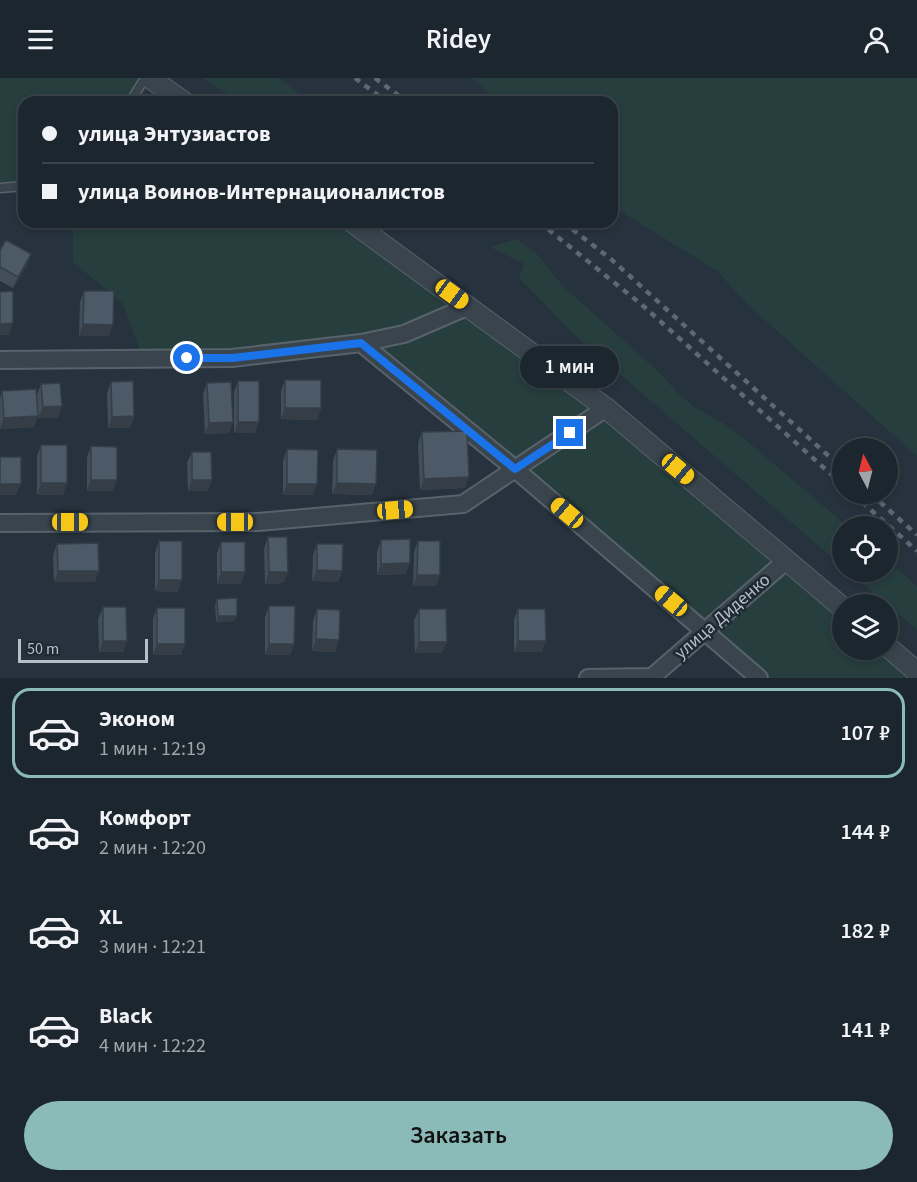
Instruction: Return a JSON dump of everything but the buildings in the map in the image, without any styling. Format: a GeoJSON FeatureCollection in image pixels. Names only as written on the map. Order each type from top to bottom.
{"type":"FeatureCollection","features":[{"type":"Feature","properties":{"kind":"street"},"geometry":{"type":"LineString","coordinates":[[150,78],[173,96]]}},
{"type":"Feature","properties":{"kind":"street"},"geometry":{"type":"LineString","coordinates":[[360,228],[606,408],[832,599]]}},
{"type":"Feature","properties":{"kind":"street"},"geometry":{"type":"LineString","coordinates":[[0,360],[232,358],[361,343],[404,334],[469,306]]}},
{"type":"Feature","properties":{"kind":"street"},"geometry":{"type":"LineString","coordinates":[[361,343],[515,469],[759,678]]}},
{"type":"Feature","properties":{"kind":"street"},"geometry":{"type":"LineString","coordinates":[[0,523],[258,522],[463,504],[606,408]]}},
{"type":"Feature","properties":{"kind":"street","name":"улица Диденко"},"geometry":{"type":"LineString","coordinates":[[588,678],[652,676],[787,560]]}},
{"type":"Feature","properties":{"kind":"street"},"geometry":{"type":"LineString","coordinates":[[898,656],[917,672]]}},
{"type":"Feature","properties":{"kind":"lane"},"geometry":{"type":"LineString","coordinates":[[134,96],[145,78]]}},
{"type":"Feature","properties":{"kind":"lane"},"geometry":{"type":"LineString","coordinates":[[0,188],[18,186]]}},
{"type":"Feature","properties":{"kind":"green space"},"geometry":{"type":"Polygon","coordinates":[[[0,78],[146,78],[135,96],[18,96],[18,186],[0,188],[0,78]]]}},
{"type":"Feature","properties":{"kind":"green space"},"geometry":{"type":"Polygon","coordinates":[[[202,78],[278,78],[303,96],[230,96],[202,78]]]}},
{"type":"Feature","properties":{"kind":"green space"},"geometry":{"type":"Polygon","coordinates":[[[472,78],[917,78],[917,456],[748,305],[717,271],[618,210],[618,96],[492,96],[472,78]]]}},
{"type":"Feature","properties":{"kind":"green space"},"geometry":{"type":"Polygon","coordinates":[[[73,228],[359,228],[469,306],[832,599],[832,660],[898,660],[917,678],[759,678],[361,343],[143,359],[123,304],[73,262],[73,228]]]}},
{"type":"Feature","properties":{"kind":"green space"},"geometry":{"type":"Polygon","coordinates":[[[516,239],[537,254],[563,286],[694,407],[723,423],[747,441],[835,516],[832,516],[832,557],[578,338],[519,278],[524,264],[490,247],[516,239]]]}},
{"type":"Feature","properties":{"kind":"green space"},"geometry":{"type":"Polygon","coordinates":[[[898,570],[917,586],[917,630],[898,614],[898,594],[874,594],[860,582],[898,582],[898,570]]]}},
{"type":"Feature","properties":{"kind":"railway"},"geometry":{"type":"LineString","coordinates":[[355,78],[379,96]]}},
{"type":"Feature","properties":{"kind":"railway"},"geometry":{"type":"LineString","coordinates":[[375,78],[399,96]]}},
{"type":"Feature","properties":{"kind":"railway"},"geometry":{"type":"LineString","coordinates":[[546,228],[641,304],[832,475]]}},
{"type":"Feature","properties":{"kind":"railway"},"geometry":{"type":"LineString","coordinates":[[571,228],[612,260],[832,459]]}},
{"type":"Feature","properties":{"kind":"railway"},"geometry":{"type":"LineString","coordinates":[[864,504],[917,551]]}},
{"type":"Feature","properties":{"kind":"railway"},"geometry":{"type":"LineString","coordinates":[[882,504],[917,535]]}},
{"type":"Feature","properties":{"kind":"route"},"geometry":{"type":"LineString","coordinates":[[187,358],[232,358],[361,343],[515,469],[570,433]]}}]}
